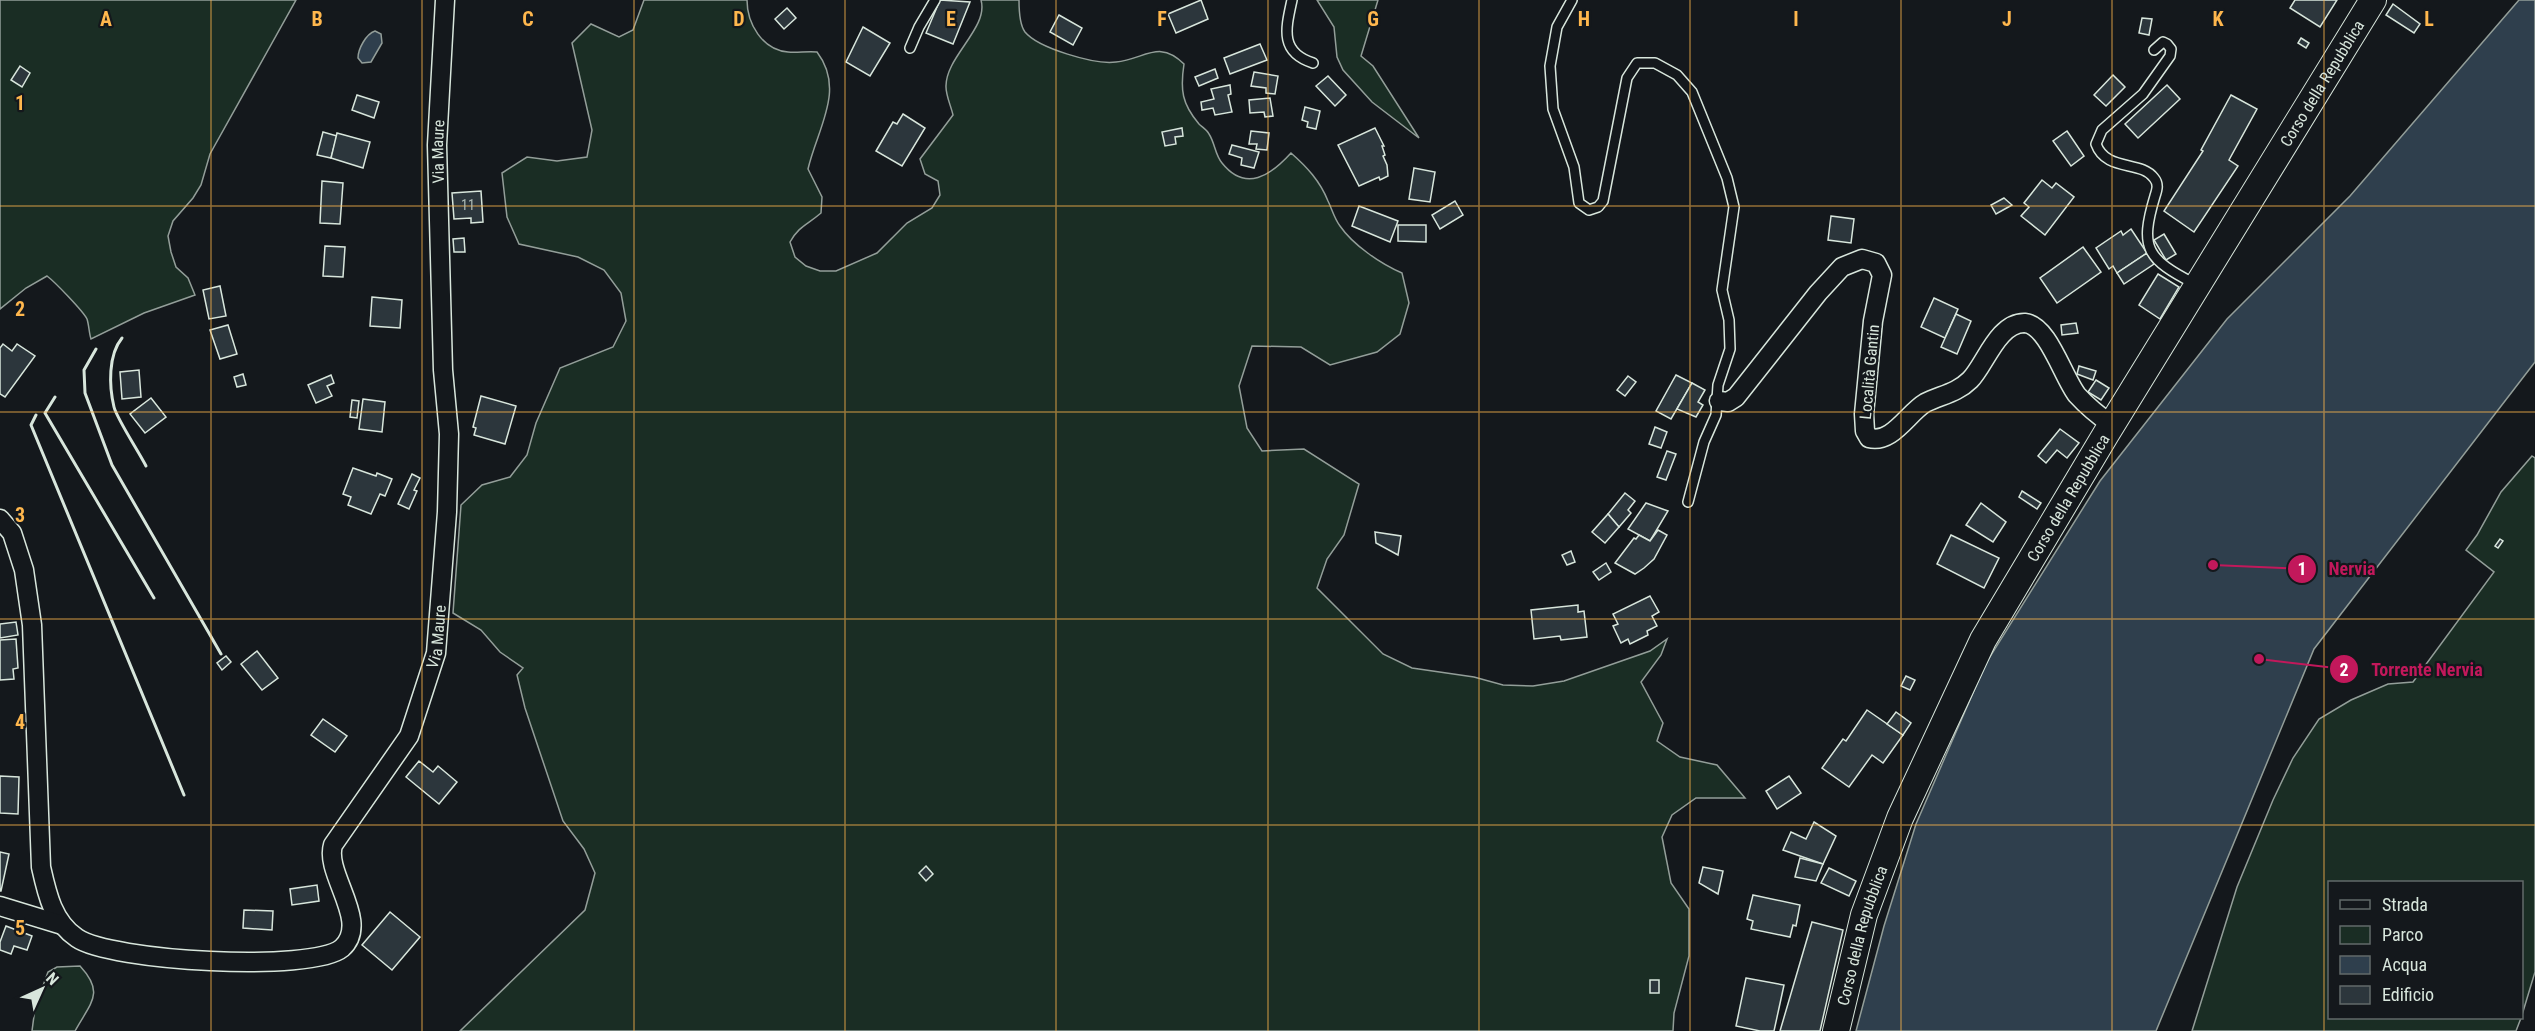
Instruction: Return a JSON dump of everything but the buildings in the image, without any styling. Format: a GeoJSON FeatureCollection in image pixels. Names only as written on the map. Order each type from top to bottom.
{"type":"FeatureCollection","features":[{"type":"Feature","properties":{"kind":"main road","name":"Corso della Repubblica"},"geometry":{"type":"LineString","coordinates":[[1836,1031],[1864,915],[1900,818],[1983,640],[2197,285],[2373,0]]}},
{"type":"Feature","properties":{"kind":"street","name":"Via Maure"},"geometry":{"type":"LineString","coordinates":[[62,925],[78,940],[131,955],[247,963],[324,957],[342,948],[350,936],[351,921],[345,895],[331,865],[330,855],[333,844],[409,736],[436,653],[447,512],[449,434],[443,370],[437,145],[445,0]]}},
{"type":"Feature","properties":{"kind":"street","name":"Località Gantin"},"geometry":{"type":"LineString","coordinates":[[1719,401],[1728,402],[1736,397],[1818,292],[1842,267],[1862,259],[1876,263],[1882,275],[1873,321],[1865,405],[1865,431],[1869,438],[1876,440],[1886,435],[1924,404],[1959,390],[1972,379],[1993,345],[2008,328],[2024,323],[2042,332],[2065,378],[2078,396],[2112,425]]}},
{"type":"Feature","properties":{"kind":"street"},"geometry":{"type":"LineString","coordinates":[[0,519],[12,533],[24,570],[32,625],[41,867],[49,901],[62,925]]}},
{"type":"Feature","properties":{"kind":"street"},"geometry":{"type":"LineString","coordinates":[[0,906],[62,925]]}},
{"type":"Feature","properties":{"kind":"lane"},"geometry":{"type":"LineString","coordinates":[[910,48],[935,0]]}},
{"type":"Feature","properties":{"kind":"lane"},"geometry":{"type":"LineString","coordinates":[[1292,0],[1287,40],[1292,52],[1300,59],[1313,63]]}},
{"type":"Feature","properties":{"kind":"lane"},"geometry":{"type":"LineString","coordinates":[[1572,0],[1557,27],[1550,66],[1553,109],[1574,167],[1577,199],[1582,207],[1594,209],[1603,201],[1627,78],[1637,63],[1655,63],[1677,75],[1692,92],[1727,178],[1734,207],[1722,290],[1729,320],[1730,350],[1718,385],[1719,401],[1716,415],[1704,442],[1688,502]]}},
{"type":"Feature","properties":{"kind":"lane"},"geometry":{"type":"LineString","coordinates":[[2154,50],[2163,42],[2171,50],[2170,56],[2144,94],[2102,130],[2096,144],[2099,152],[2106,159],[2146,172],[2154,178],[2158,186],[2148,219],[2146,237],[2149,246],[2162,266],[2197,285]]}},
{"type":"Feature","properties":{"kind":"green space"},"geometry":{"type":"Polygon","coordinates":[[[0,0],[296,0],[210,154],[201,185],[173,221],[168,236],[171,252],[176,267],[188,278],[195,295],[144,313],[91,339],[87,319],[47,276],[26,288],[0,309],[0,0]]]}},
{"type":"Feature","properties":{"kind":"green space"},"geometry":{"type":"Polygon","coordinates":[[[644,0],[747,0],[753,26],[764,41],[779,50],[788,52],[817,52],[825,66],[829,81],[829,95],[827,110],[808,169],[822,197],[821,213],[800,229],[790,242],[795,257],[806,266],[820,271],[836,271],[877,253],[907,223],[932,208],[940,195],[938,181],[925,174],[920,159],[953,115],[946,90],[948,76],[952,65],[979,21],[982,11],[981,0],[1019,0],[1020,21],[1025,32],[1042,44],[1081,58],[1116,62],[1152,52],[1167,53],[1175,57],[1184,64],[1182,82],[1189,110],[1213,141],[1222,163],[1240,177],[1258,178],[1267,174],[1291,153],[1302,164],[1321,187],[1336,220],[1352,240],[1385,265],[1402,273],[1409,303],[1400,334],[1377,352],[1330,365],[1301,347],[1252,346],[1239,386],[1247,428],[1262,451],[1304,449],[1359,484],[1344,535],[1327,559],[1317,588],[1383,654],[1412,668],[1474,677],[1503,685],[1533,686],[1564,681],[1650,651],[1667,639],[1661,655],[1641,682],[1663,723],[1657,741],[1680,757],[1717,765],[1745,798],[1696,798],[1672,815],[1662,837],[1671,883],[1689,909],[1689,956],[1674,1013],[1673,1031],[460,1031],[585,910],[595,873],[584,849],[563,821],[525,708],[517,675],[523,668],[500,652],[481,630],[453,613],[461,505],[482,485],[510,477],[527,455],[536,423],[560,368],[613,347],[626,321],[621,293],[604,270],[578,257],[519,244],[507,217],[502,173],[527,157],[557,161],[587,157],[592,130],[572,43],[591,24],[619,37],[633,30],[644,0]]]}},
{"type":"Feature","properties":{"kind":"green space"},"geometry":{"type":"Polygon","coordinates":[[[1317,0],[1378,0],[1361,56],[1373,66],[1419,138],[1372,102],[1343,70],[1337,57],[1334,27],[1317,0]]]}},
{"type":"Feature","properties":{"kind":"green space"},"geometry":{"type":"Polygon","coordinates":[[[2532,456],[2535,458],[2535,972],[2523,1012],[2523,881],[2328,881],[2328,1019],[2521,1019],[2516,1031],[2192,1031],[2237,887],[2293,758],[2319,719],[2351,700],[2388,684],[2413,682],[2494,572],[2466,550],[2501,492],[2532,456]]]}},
{"type":"Feature","properties":{"kind":"green space"},"geometry":{"type":"Polygon","coordinates":[[[80,966],[88,975],[94,991],[90,1005],[75,1031],[32,1031],[35,1008],[48,972],[57,967],[80,966]]]}},
{"type":"Feature","properties":{"kind":"water"},"geometry":{"type":"Polygon","coordinates":[[[2519,0],[2535,0],[2535,362],[2314,649],[2156,1031],[1856,1031],[1884,926],[1916,824],[1986,663],[2100,481],[2227,319],[2350,196],[2519,0]]]}},
{"type":"Feature","properties":{"kind":"water"},"geometry":{"type":"Polygon","coordinates":[[[375,31],[381,34],[382,43],[371,62],[362,63],[358,58],[361,46],[366,38],[375,31]]]}},
{"type":"Feature","properties":{"kind":"wall"},"geometry":{"type":"LineString","coordinates":[[122,338],[117,345],[112,362],[112,399],[119,419],[146,466]]}},
{"type":"Feature","properties":{"kind":"wall"},"geometry":{"type":"LineString","coordinates":[[96,349],[84,370],[85,393],[112,465],[221,654]]}},
{"type":"Feature","properties":{"kind":"wall"},"geometry":{"type":"LineString","coordinates":[[55,397],[45,413],[154,598]]}},
{"type":"Feature","properties":{"kind":"wall"},"geometry":{"type":"LineString","coordinates":[[36,415],[31,425],[184,795]]}},
{"type":"Feature","properties":{"kind":"place","name":"Nervia"},"geometry":{"type":"Point","coordinates":[2213,565]}},
{"type":"Feature","properties":{"kind":"place","name":"Torrente Nervia"},"geometry":{"type":"Point","coordinates":[2259,659]}}]}
